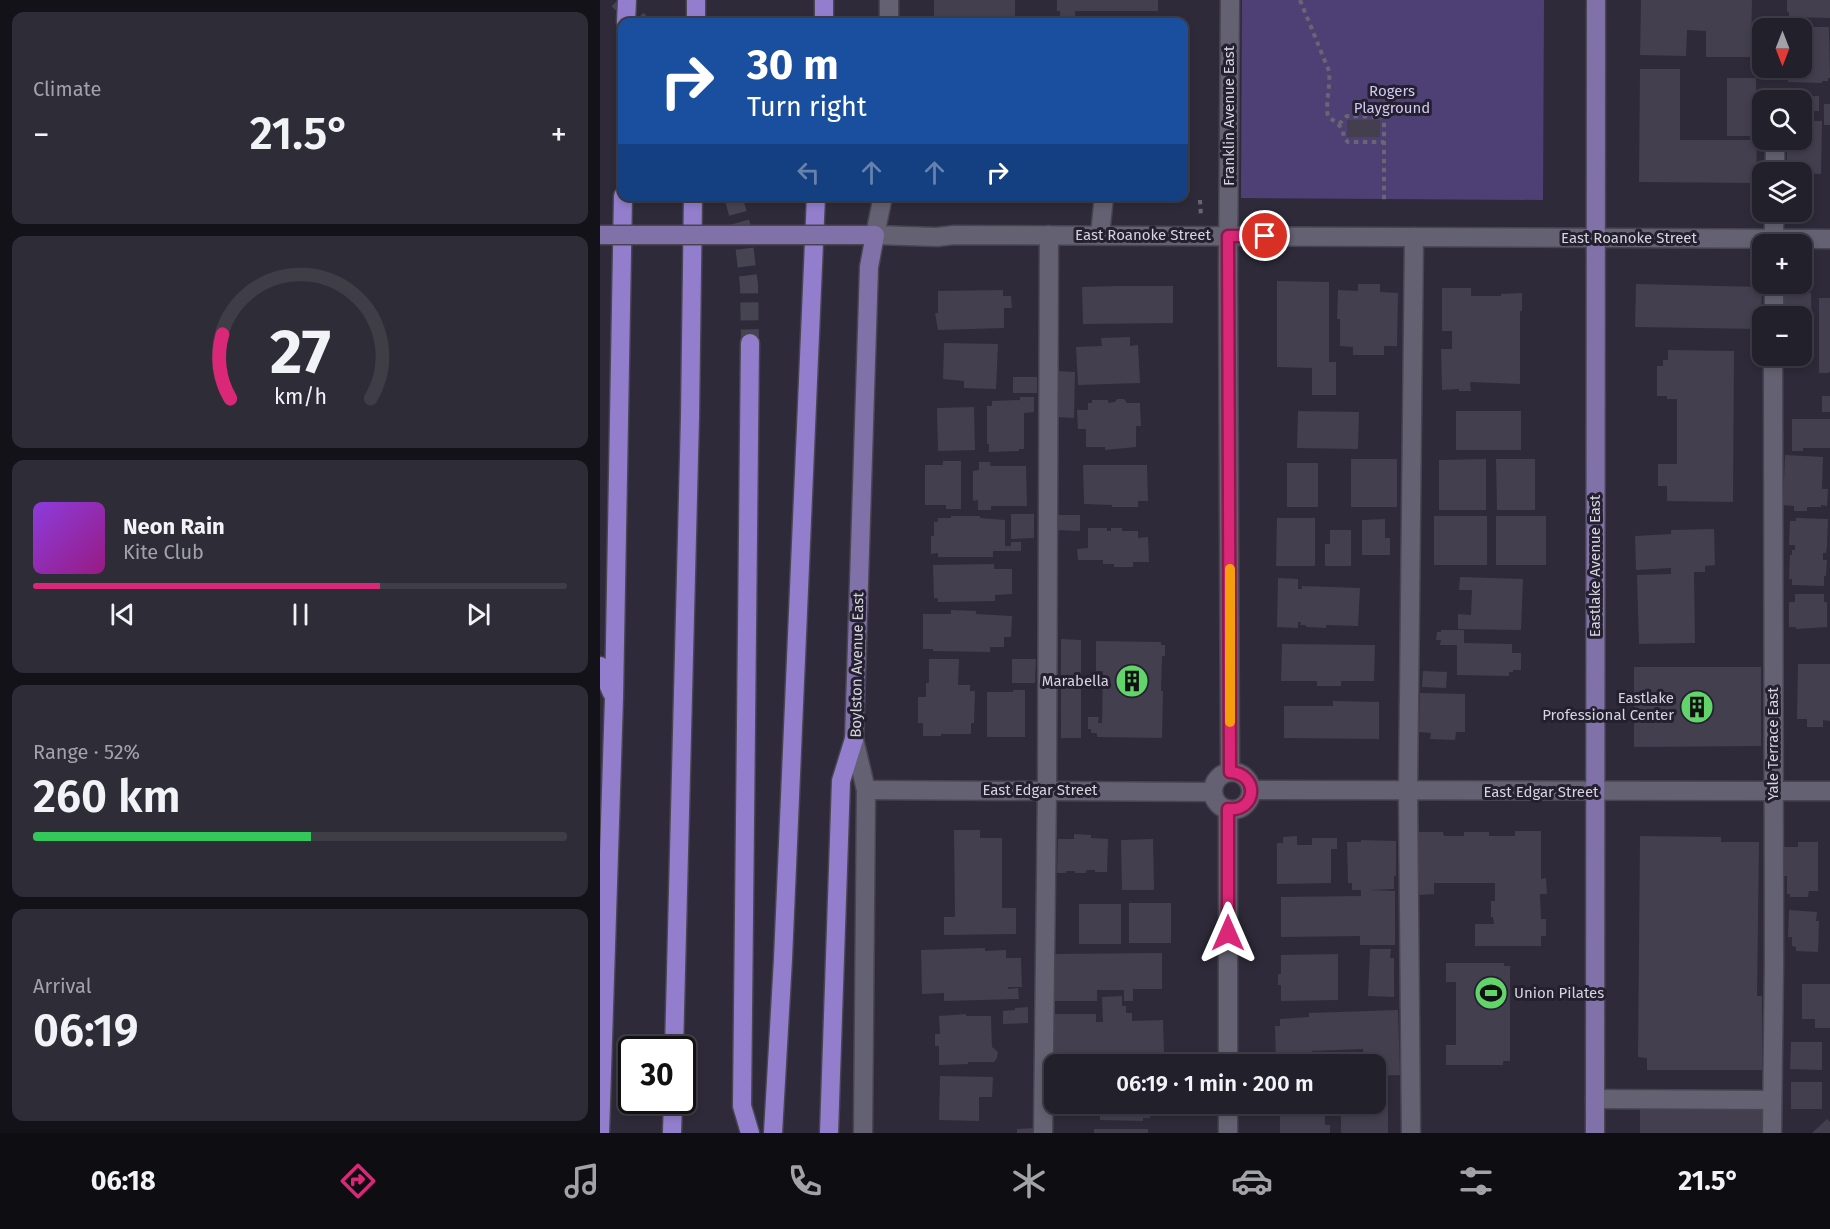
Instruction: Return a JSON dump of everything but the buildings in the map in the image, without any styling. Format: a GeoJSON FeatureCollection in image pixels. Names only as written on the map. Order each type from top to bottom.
{"type":"FeatureCollection","features":[{"type":"Feature","properties":{"kind":"highway"},"geometry":{"type":"LineString","coordinates":[[626,18],[627,0]]}},
{"type":"Feature","properties":{"kind":"highway"},"geometry":{"type":"LineString","coordinates":[[696,0],[696,18]]}},
{"type":"Feature","properties":{"kind":"highway"},"geometry":{"type":"LineString","coordinates":[[824,0],[824,18]]}},
{"type":"Feature","properties":{"kind":"highway"},"geometry":{"type":"LineString","coordinates":[[600,1133],[614,698],[623,201]]}},
{"type":"Feature","properties":{"kind":"highway"},"geometry":{"type":"LineString","coordinates":[[674,1036],[690,417],[693,201]]}},
{"type":"Feature","properties":{"kind":"highway"},"geometry":{"type":"LineString","coordinates":[[773,1133],[816,201]]}},
{"type":"Feature","properties":{"kind":"highway"},"geometry":{"type":"LineString","coordinates":[[750,344],[742,1106],[750,1133]]}},
{"type":"Feature","properties":{"kind":"highway"},"geometry":{"type":"LineString","coordinates":[[600,666],[614,698]]}},
{"type":"Feature","properties":{"kind":"highway"},"geometry":{"type":"LineString","coordinates":[[829,1133],[841,782],[854,739]]}},
{"type":"Feature","properties":{"kind":"highway"},"geometry":{"type":"LineString","coordinates":[[672,1133],[673,1114]]}},
{"type":"Feature","properties":{"kind":"main road","name":"Eastlake Avenue East"},"geometry":{"type":"LineString","coordinates":[[1595,1133],[1596,0]]}},
{"type":"Feature","properties":{"kind":"main road","name":"East Roanoke Street"},"geometry":{"type":"LineString","coordinates":[[600,235],[875,235]]}},
{"type":"Feature","properties":{"kind":"main road","name":"Boylston Avenue East"},"geometry":{"type":"LineString","coordinates":[[854,739],[869,267],[875,235]]}},
{"type":"Feature","properties":{"kind":"street"},"geometry":{"type":"LineString","coordinates":[[889,0],[889,18]]}},
{"type":"Feature","properties":{"kind":"street","name":"Franklin Avenue East"},"geometry":{"type":"LineString","coordinates":[[1230,0],[1228,236],[1230,772]]}},
{"type":"Feature","properties":{"kind":"street","name":"Boylston Avenue East"},"geometry":{"type":"LineString","coordinates":[[875,235],[882,201]]}},
{"type":"Feature","properties":{"kind":"street"},"geometry":{"type":"LineString","coordinates":[[1100,235],[1103,201]]}},
{"type":"Feature","properties":{"kind":"street","name":"East Roanoke Street"},"geometry":{"type":"LineString","coordinates":[[875,235],[1595,238],[1752,242]]}},
{"type":"Feature","properties":{"kind":"street"},"geometry":{"type":"LineString","coordinates":[[1043,1133],[1049,235]]}},
{"type":"Feature","properties":{"kind":"street"},"geometry":{"type":"LineString","coordinates":[[1411,1133],[1408,791],[1414,237]]}},
{"type":"Feature","properties":{"kind":"street","name":"East Roanoke Street"},"geometry":{"type":"LineString","coordinates":[[1812,239],[1830,238]]}},
{"type":"Feature","properties":{"kind":"street","name":"Yale Terrace East"},"geometry":{"type":"LineString","coordinates":[[1772,1133],[1773,366]]}},
{"type":"Feature","properties":{"kind":"street","name":"Boylston Avenue East"},"geometry":{"type":"LineString","coordinates":[[854,739],[866,790],[863,1133]]}},
{"type":"Feature","properties":{"kind":"street"},"geometry":{"type":"LineString","coordinates":[[1230,772],[1243,775],[1252,790],[1250,798],[1242,808],[1236,810],[1219,805],[1213,788],[1219,777],[1230,772]]}},
{"type":"Feature","properties":{"kind":"street","name":"East Edgar Street"},"geometry":{"type":"LineString","coordinates":[[866,790],[1213,792]]}},
{"type":"Feature","properties":{"kind":"street","name":"East Edgar Street"},"geometry":{"type":"LineString","coordinates":[[1252,790],[1830,791]]}},
{"type":"Feature","properties":{"kind":"street"},"geometry":{"type":"LineString","coordinates":[[1228,809],[1228,1054]]}},
{"type":"Feature","properties":{"kind":"street"},"geometry":{"type":"LineString","coordinates":[[1595,1099],[1772,1100]]}},
{"type":"Feature","properties":{"kind":"street"},"geometry":{"type":"LineString","coordinates":[[1228,1114],[1228,1133]]}},
{"type":"Feature","properties":{"kind":"path"},"geometry":{"type":"LineString","coordinates":[[1300,0],[1329,71],[1331,83],[1328,117],[1339,124],[1348,142],[1384,142]]}},
{"type":"Feature","properties":{"kind":"path"},"geometry":{"type":"LineString","coordinates":[[1339,124],[1347,116],[1384,117],[1384,201]]}},
{"type":"Feature","properties":{"kind":"green space","name":"Rogers Playground"},"geometry":{"type":"Polygon","coordinates":[[[1242,0],[1544,0],[1543,200],[1241,198],[1242,0]]]}},
{"type":"Feature","properties":{"kind":"tunnel"},"geometry":{"type":"LineString","coordinates":[[618,0],[636,18]]}},
{"type":"Feature","properties":{"kind":"tunnel"},"geometry":{"type":"LineString","coordinates":[[734,201],[742,228],[749,285],[750,343]]}},
{"type":"Feature","properties":{"kind":"slow traffic"},"geometry":{"type":"LineString","coordinates":[[1230,569],[1230,722]]}},
{"type":"Feature","properties":{"kind":"place","name":"Marabella"},"geometry":{"type":"Point","coordinates":[1132,681]}},
{"type":"Feature","properties":{"kind":"place","name":"Eastlake Professional Center"},"geometry":{"type":"Point","coordinates":[1697,707]}},
{"type":"Feature","properties":{"kind":"place","name":"Union Pilates"},"geometry":{"type":"Point","coordinates":[1491,993]}},
{"type":"Feature","properties":{"kind":"route"},"geometry":{"type":"LineString","coordinates":[[1228,933],[1228,809],[1242,808],[1250,798],[1252,791],[1248,779],[1237,772],[1230,772],[1228,236],[1265,236]]}}]}
